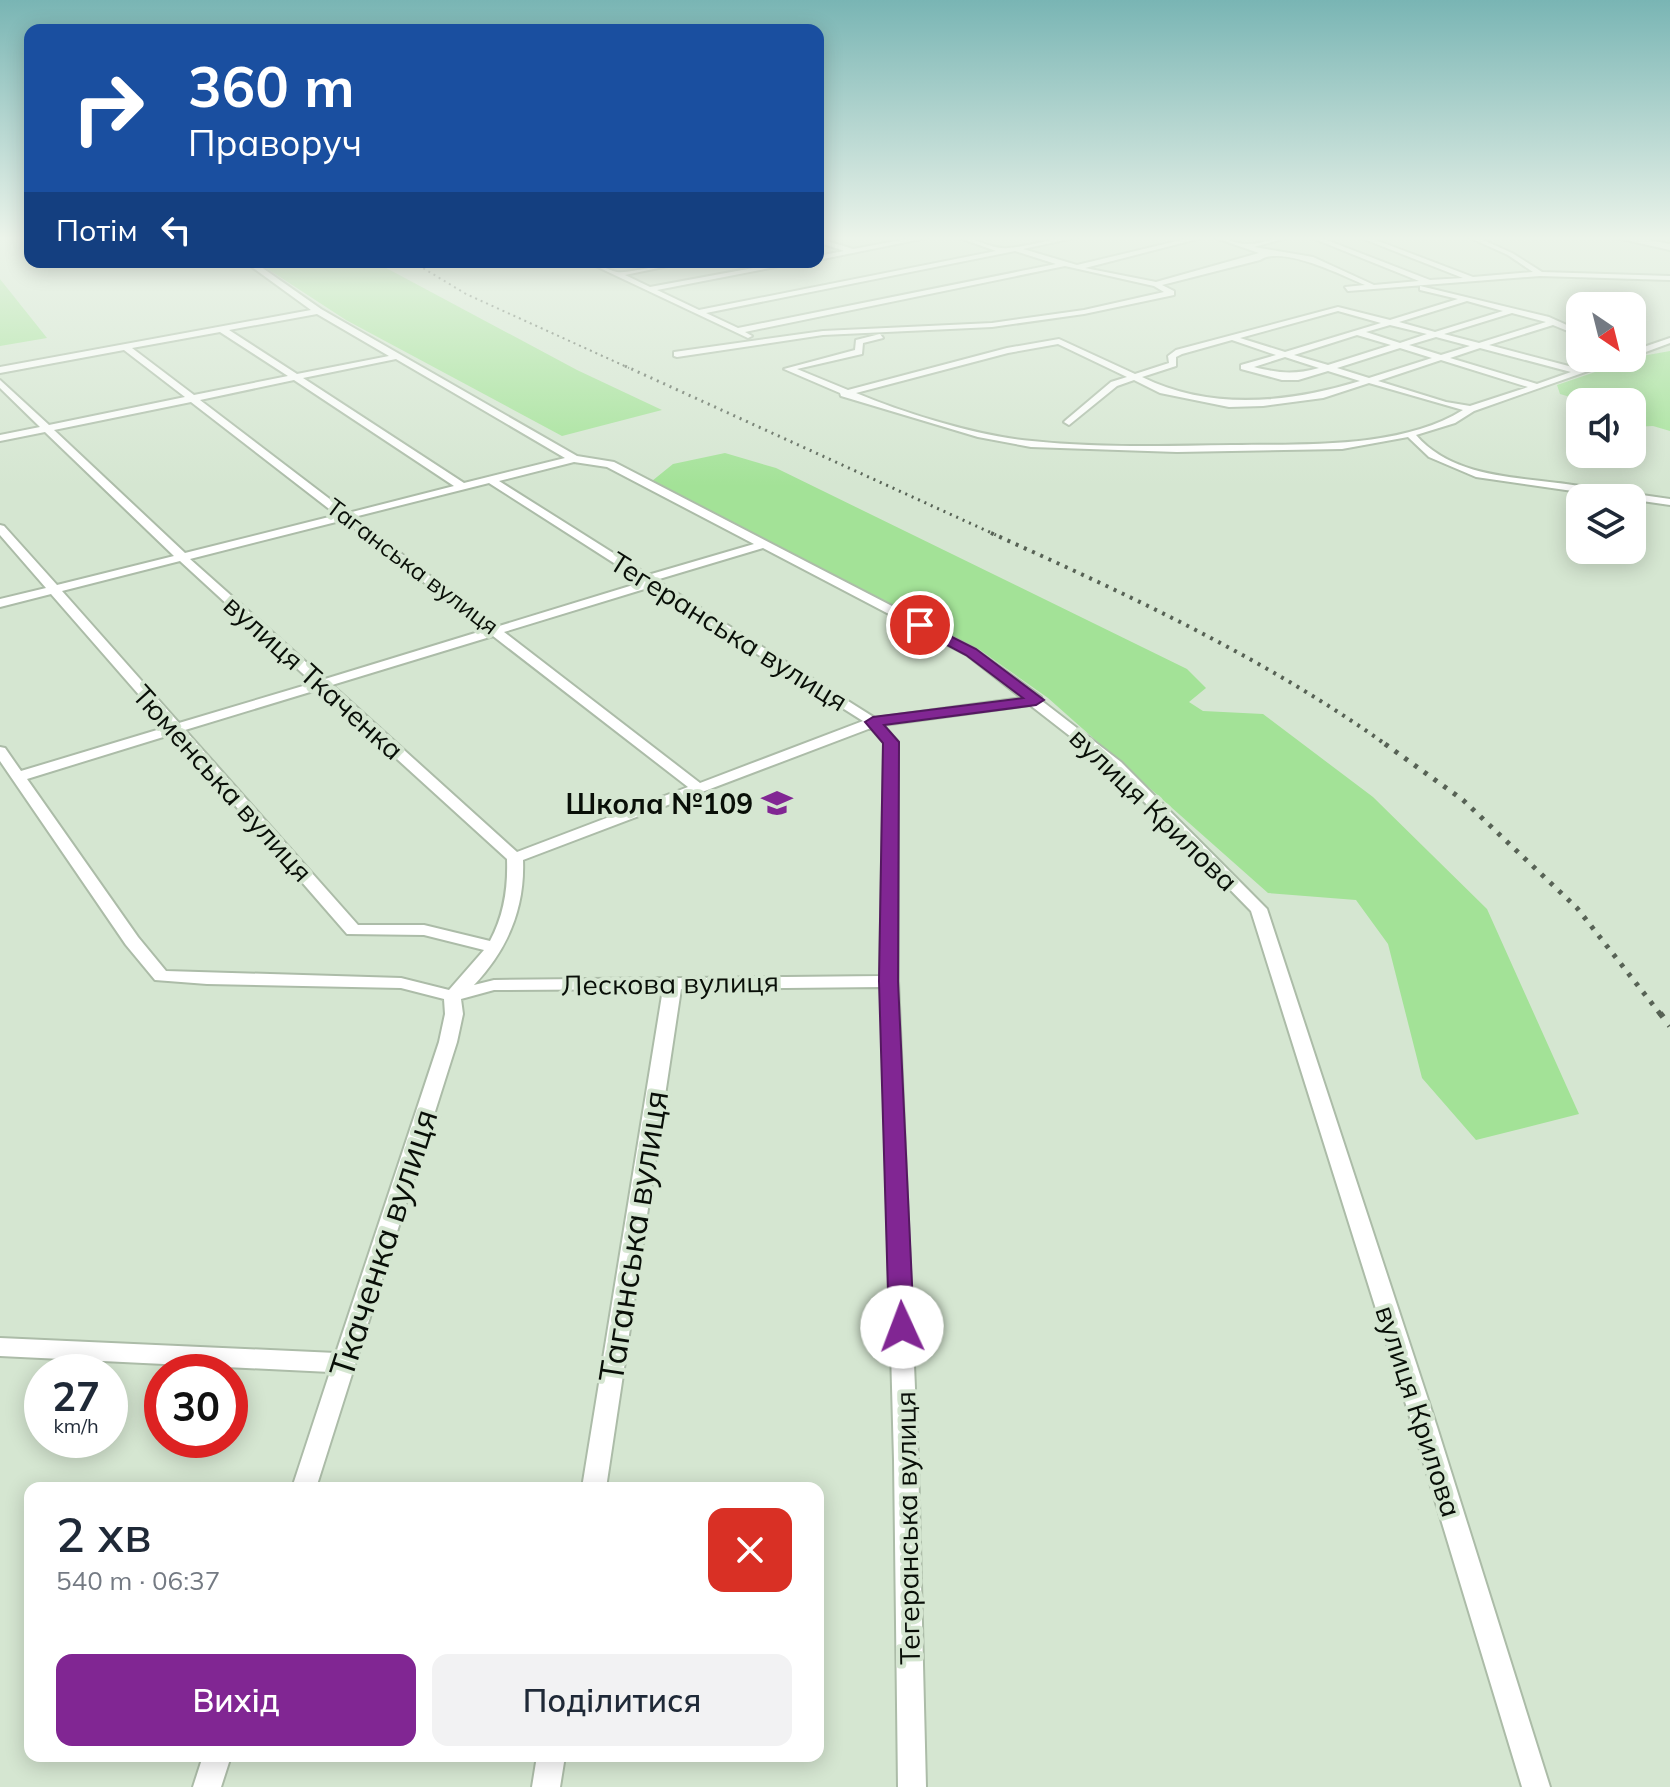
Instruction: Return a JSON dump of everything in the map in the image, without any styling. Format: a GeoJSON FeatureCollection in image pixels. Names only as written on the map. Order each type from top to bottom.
{"type":"FeatureCollection","features":[{"type":"Feature","properties":{"kind":"street"},"geometry":{"type":"LineString","coordinates":[[0,370],[273,319]]}},
{"type":"Feature","properties":{"kind":"street","name":"вулиця Крилова"},"geometry":{"type":"LineString","coordinates":[[332,319],[574,459],[610,464],[971,652],[1116,765],[1259,909],[1425,1427],[1536,1787]]}},
{"type":"Feature","properties":{"kind":"street"},"geometry":{"type":"LineString","coordinates":[[717,319],[741,330],[755,342]]}},
{"type":"Feature","properties":{"kind":"street"},"geometry":{"type":"LineString","coordinates":[[741,330],[793,319]]}},
{"type":"Feature","properties":{"kind":"street"},"geometry":{"type":"LineString","coordinates":[[677,354],[850,330],[992,325],[1032,319]]}},
{"type":"Feature","properties":{"kind":"street"},"geometry":{"type":"LineString","coordinates":[[1069,422],[1114,384],[1170,366],[1173,364],[1172,356],[1179,352],[1302,319]]}},
{"type":"Feature","properties":{"kind":"street"},"geometry":{"type":"LineString","coordinates":[[1376,319],[1566,368]]}},
{"type":"Feature","properties":{"kind":"street"},"geometry":{"type":"LineString","coordinates":[[1401,319],[1244,367],[1291,378],[1482,319]]}},
{"type":"Feature","properties":{"kind":"street"},"geometry":{"type":"LineString","coordinates":[[1544,319],[1566,328]]}},
{"type":"Feature","properties":{"kind":"street"},"geometry":{"type":"LineString","coordinates":[[844,394],[1007,351],[1059,341],[1163,391],[1229,404],[1263,403],[1323,395],[1554,322]]}},
{"type":"Feature","properties":{"kind":"street"},"geometry":{"type":"LineString","coordinates":[[222,329],[461,486]]}},
{"type":"Feature","properties":{"kind":"street"},"geometry":{"type":"LineString","coordinates":[[913,329],[859,342],[859,352],[788,369],[844,394],[981,435],[1031,444],[1269,449],[1342,446],[1410,434],[1452,421],[1471,409],[1576,372]]}},
{"type":"Feature","properties":{"kind":"street"},"geometry":{"type":"LineString","coordinates":[[1357,332],[1536,386]]}},
{"type":"Feature","properties":{"kind":"street"},"geometry":{"type":"LineString","coordinates":[[1235,339],[1444,404],[1471,409]]}},
{"type":"Feature","properties":{"kind":"street"},"geometry":{"type":"LineString","coordinates":[[1646,349],[1670,340]]}},
{"type":"Feature","properties":{"kind":"street","name":"Таганська вулиця"},"geometry":{"type":"LineString","coordinates":[[126,347],[496,629],[698,788]]}},
{"type":"Feature","properties":{"kind":"street"},"geometry":{"type":"LineString","coordinates":[[0,438],[395,357]]}},
{"type":"Feature","properties":{"kind":"street","name":"вулиця Ткаченка"},"geometry":{"type":"LineString","coordinates":[[0,383],[183,558],[515,858]]}},
{"type":"Feature","properties":{"kind":"street"},"geometry":{"type":"LineString","coordinates":[[1410,434],[1428,454],[1451,466],[1480,475],[1670,502]]}},
{"type":"Feature","properties":{"kind":"street"},"geometry":{"type":"LineString","coordinates":[[0,603],[574,459]]}},
{"type":"Feature","properties":{"kind":"street","name":"Тегеранська вулиця"},"geometry":{"type":"LineString","coordinates":[[489,479],[873,722],[891,742],[889,981],[906,1460],[912,1787]]}},
{"type":"Feature","properties":{"kind":"street","name":"Тюменська вулиця"},"geometry":{"type":"LineString","coordinates":[[0,528],[52,591],[353,930],[424,930],[493,947]]}},
{"type":"Feature","properties":{"kind":"street"},"geometry":{"type":"LineString","coordinates":[[18,777],[765,544]]}},
{"type":"Feature","properties":{"kind":"street"},"geometry":{"type":"LineString","coordinates":[[0,751],[132,941],[161,976],[401,983],[452,996],[483,968],[516,897],[515,858],[873,722],[1036,700]]}},
{"type":"Feature","properties":{"kind":"street","name":"Лескова вулиця"},"geometry":{"type":"LineString","coordinates":[[452,996],[494,985],[889,981]]}},
{"type":"Feature","properties":{"kind":"street","name":"Таганська вулиця"},"geometry":{"type":"LineString","coordinates":[[595,1482],[673,983]]}},
{"type":"Feature","properties":{"kind":"street","name":"Ткаченка вулиця"},"geometry":{"type":"LineString","coordinates":[[306,1482],[448,1042],[454,1014],[452,996]]}},
{"type":"Feature","properties":{"kind":"street"},"geometry":{"type":"LineString","coordinates":[[0,1347],[345,1363]]}},
{"type":"Feature","properties":{"kind":"street"},"geometry":{"type":"LineString","coordinates":[[207,1787],[215,1762]]}},
{"type":"Feature","properties":{"kind":"street"},"geometry":{"type":"LineString","coordinates":[[546,1787],[550,1762]]}},
{"type":"Feature","properties":{"kind":"green space"},"geometry":{"type":"Polygon","coordinates":[[[0,319],[32,319],[47,338],[0,346],[0,319]]]}},
{"type":"Feature","properties":{"kind":"green space"},"geometry":{"type":"Polygon","coordinates":[[[482,319],[577,370],[662,410],[562,436],[346,320],[482,319]]]}},
{"type":"Feature","properties":{"kind":"green space"},"geometry":{"type":"Polygon","coordinates":[[[1670,351],[1670,431],[1646,426],[1646,388],[1566,388],[1566,396],[1560,394],[1557,385],[1595,372],[1646,372],[1646,355],[1670,351]]]}},
{"type":"Feature","properties":{"kind":"green space"},"geometry":{"type":"Polygon","coordinates":[[[725,453],[776,468],[1187,669],[1206,688],[1189,702],[1203,711],[1263,714],[1373,797],[1487,909],[1579,1114],[1476,1140],[1422,1078],[1388,944],[1356,900],[1268,893],[1048,698],[980,650],[652,481],[673,464],[725,453]]]}},
{"type":"Feature","properties":{"kind":"railway"},"geometry":{"type":"LineString","coordinates":[[522,319],[629,368]]}},
{"type":"Feature","properties":{"kind":"railway"},"geometry":{"type":"LineString","coordinates":[[625,366],[996,535]]}},
{"type":"Feature","properties":{"kind":"railway"},"geometry":{"type":"LineString","coordinates":[[991,533],[1145,604],[1245,656],[1388,746]]}},
{"type":"Feature","properties":{"kind":"railway"},"geometry":{"type":"LineString","coordinates":[[1385,744],[1463,800],[1577,908],[1661,1015]]}},
{"type":"Feature","properties":{"kind":"railway"},"geometry":{"type":"LineString","coordinates":[[1660,1013],[1670,1026]]}},
{"type":"Feature","properties":{"kind":"place","name":"Школа №109"},"geometry":{"type":"Point","coordinates":[777,803]}},
{"type":"Feature","properties":{"kind":"route"},"geometry":{"type":"LineString","coordinates":[[902,1327],[889,981],[891,742],[873,722],[1036,700],[971,652],[920,625]]}}]}
